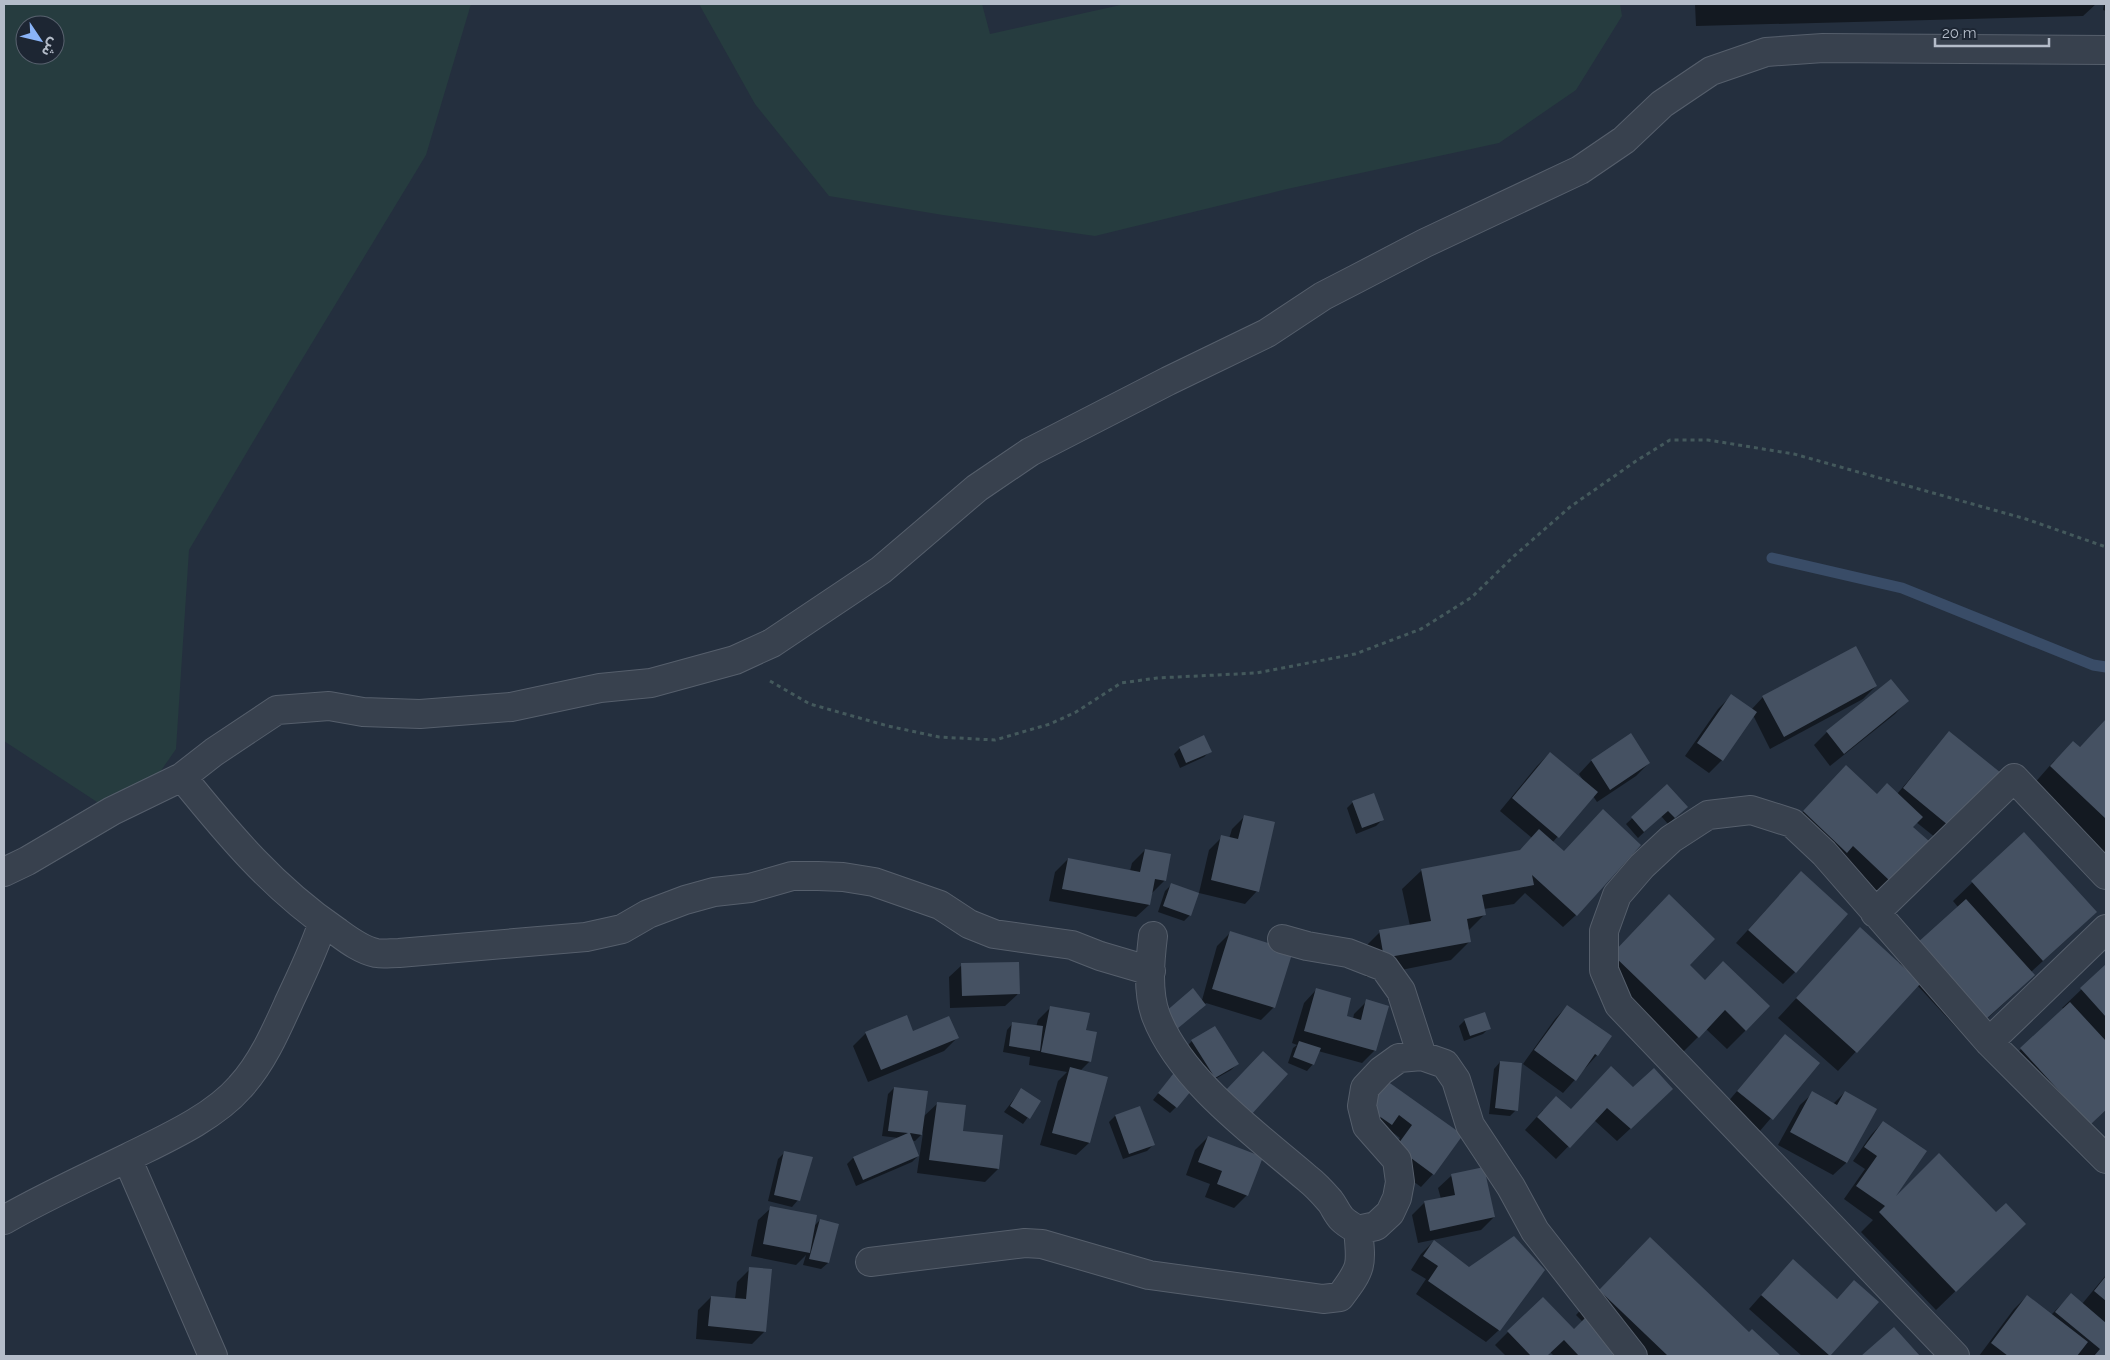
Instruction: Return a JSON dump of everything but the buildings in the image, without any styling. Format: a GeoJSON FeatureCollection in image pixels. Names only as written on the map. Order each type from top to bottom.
{"type":"FeatureCollection","features":[{"type":"Feature","properties":{"kind":"street"},"geometry":{"type":"LineString","coordinates":[[4,872],[112,811],[182,777],[214,752],[277,710],[330,706],[363,712],[420,714],[511,706],[600,688],[651,683],[735,660],[772,643],[881,570],[977,488],[1030,452],[1168,380],[1267,333],[1323,296],[1425,243],[1580,170],[1624,140],[1662,104],[1711,71],[1766,52],[1823,48],[2106,50]]}},
{"type":"Feature","properties":{"kind":"street"},"geometry":{"type":"LineString","coordinates":[[182,777],[252,861],[323,922],[358,946],[375,953],[465,948],[586,937],[622,929],[648,914],[685,900],[714,892],[750,888],[792,876],[843,877],[874,882],[940,905],[969,924],[994,934],[1072,945],[1100,956],[1151,970]]}},
{"type":"Feature","properties":{"kind":"street"},"geometry":{"type":"LineString","coordinates":[[1876,913],[2014,778],[2106,875]]}},
{"type":"Feature","properties":{"kind":"street"},"geometry":{"type":"LineString","coordinates":[[1955,1356],[1619,1005],[1604,970],[1604,931],[1617,895],[1642,866],[1671,839],[1708,815],[1751,810],[1792,823],[1824,853],[1990,1042],[2101,1144]]}},
{"type":"Feature","properties":{"kind":"street"},"geometry":{"type":"LineString","coordinates":[[4,1220],[190,1125],[221,1104],[240,1088],[254,1070],[274,1035],[312,954],[323,922]]}},
{"type":"Feature","properties":{"kind":"street"},"geometry":{"type":"LineString","coordinates":[[1990,1042],[2106,929]]}},
{"type":"Feature","properties":{"kind":"street"},"geometry":{"type":"LineString","coordinates":[[1153,936],[1151,970],[1156,1014],[1167,1038],[1186,1065],[1212,1095],[1311,1181],[1330,1200],[1342,1220],[1358,1230],[1376,1226],[1390,1213],[1397,1198],[1400,1182],[1397,1160],[1367,1126],[1362,1106],[1364,1088],[1381,1071],[1399,1058],[1422,1056],[1445,1064],[1456,1080],[1470,1125],[1511,1187],[1536,1231],[1633,1356]]}},
{"type":"Feature","properties":{"kind":"street"},"geometry":{"type":"LineString","coordinates":[[1282,939],[1307,946],[1348,953],[1384,967],[1401,991],[1422,1056]]}},
{"type":"Feature","properties":{"kind":"street"},"geometry":{"type":"LineString","coordinates":[[127,1158],[213,1356]]}},
{"type":"Feature","properties":{"kind":"street"},"geometry":{"type":"LineString","coordinates":[[870,1262],[1025,1243],[1042,1244],[1149,1275],[1324,1298],[1340,1297],[1357,1275],[1361,1261],[1358,1230]]}},
{"type":"Feature","properties":{"kind":"path"},"geometry":{"type":"LineString","coordinates":[[735,660],[810,704],[888,726],[939,737],[995,740],[1050,724],[1076,712],[1122,683],[1157,678],[1256,673],[1355,654],[1421,629],[1472,597],[1514,556],[1570,507],[1670,440],[1708,440],[1794,454],[2026,519],[2106,547]]}},
{"type":"Feature","properties":{"kind":"green space"},"geometry":{"type":"Polygon","coordinates":[[[4,4],[471,4],[426,155],[189,550],[176,749],[126,821],[4,741],[4,4]]]}},
{"type":"Feature","properties":{"kind":"green space"},"geometry":{"type":"Polygon","coordinates":[[[699,4],[982,4],[990,34],[1125,4],[1620,4],[1622,16],[1576,90],[1499,143],[1287,189],[1095,236],[943,215],[829,196],[755,104],[699,4]]]}},
{"type":"Feature","properties":{"kind":"waterway"},"geometry":{"type":"LineString","coordinates":[[1772,558],[1902,588],[2093,665],[2106,667]]}}]}
